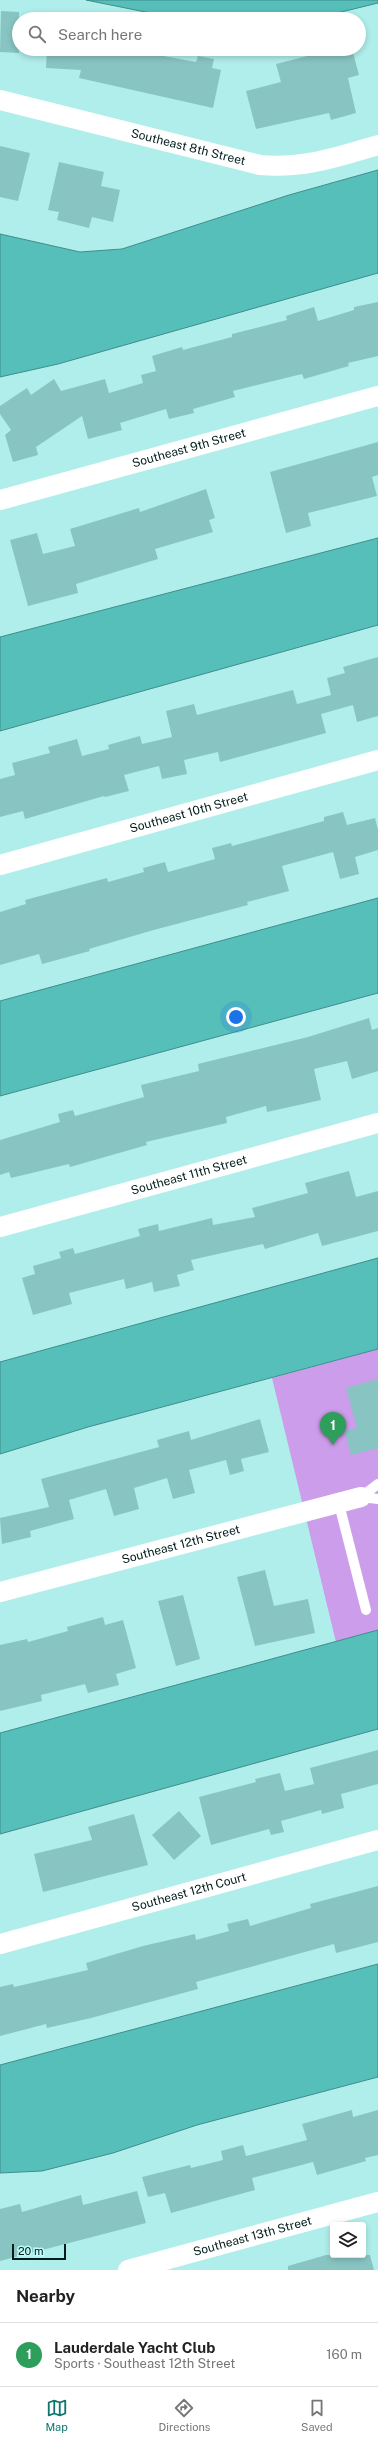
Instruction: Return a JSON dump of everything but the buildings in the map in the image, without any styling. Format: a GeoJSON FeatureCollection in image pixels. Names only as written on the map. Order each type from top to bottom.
{"type":"FeatureCollection","features":[{"type":"Feature","properties":{"kind":"street","name":"Southeast 8th Street"},"geometry":{"type":"LineString","coordinates":[[0,100],[260,165],[284,167],[306,165],[378,145]]}},
{"type":"Feature","properties":{"kind":"street","name":"Southeast 9th Street"},"geometry":{"type":"LineString","coordinates":[[0,500],[378,396]]}},
{"type":"Feature","properties":{"kind":"street","name":"Southeast 10th Street"},"geometry":{"type":"LineString","coordinates":[[0,865],[378,760]]}},
{"type":"Feature","properties":{"kind":"street","name":"Southeast 11th Street"},"geometry":{"type":"LineString","coordinates":[[0,1227],[378,1123]]}},
{"type":"Feature","properties":{"kind":"street","name":"Southeast 12th Street"},"geometry":{"type":"LineString","coordinates":[[0,1592],[339,1504],[370,1498]]}},
{"type":"Feature","properties":{"kind":"street","name":"Southeast 12th Court"},"geometry":{"type":"LineString","coordinates":[[0,1944],[378,1840]]}},
{"type":"Feature","properties":{"kind":"street","name":"Southeast 13th Street"},"geometry":{"type":"LineString","coordinates":[[128,2270],[378,2202]]}},
{"type":"Feature","properties":{"kind":"lane"},"geometry":{"type":"LineString","coordinates":[[370,1498],[378,1484]]}},
{"type":"Feature","properties":{"kind":"lane"},"geometry":{"type":"LineString","coordinates":[[339,1504],[366,1610]]}},
{"type":"Feature","properties":{"kind":"shaded area"},"geometry":{"type":"Polygon","coordinates":[[[378,1349],[378,1630],[336,1642],[272,1378],[378,1349]]]}},
{"type":"Feature","properties":{"kind":"water"},"geometry":{"type":"Polygon","coordinates":[[[86,0],[378,0],[378,3],[341,12],[145,12],[86,0]]]}},
{"type":"Feature","properties":{"kind":"water"},"geometry":{"type":"Polygon","coordinates":[[[378,170],[378,273],[58,364],[0,377],[0,234],[80,252],[122,249],[289,195],[378,170]]]}},
{"type":"Feature","properties":{"kind":"water"},"geometry":{"type":"Polygon","coordinates":[[[378,538],[378,625],[0,731],[0,637],[378,538]]]}},
{"type":"Feature","properties":{"kind":"water"},"geometry":{"type":"Polygon","coordinates":[[[378,898],[378,993],[0,1096],[0,1001],[378,898]]]}},
{"type":"Feature","properties":{"kind":"water"},"geometry":{"type":"Polygon","coordinates":[[[378,1258],[378,1349],[88,1427],[0,1454],[0,1362],[378,1258]]]}},
{"type":"Feature","properties":{"kind":"water"},"geometry":{"type":"Polygon","coordinates":[[[378,1630],[378,1729],[0,1834],[0,1733],[378,1630]]]}},
{"type":"Feature","properties":{"kind":"water"},"geometry":{"type":"Polygon","coordinates":[[[378,1964],[378,2077],[197,2125],[113,2153],[42,2171],[0,2173],[0,2065],[378,1964]]]}},
{"type":"Feature","properties":{"kind":"place","name":"Lauderdale Yacht Club"},"geometry":{"type":"Point","coordinates":[333,1445]}}]}
